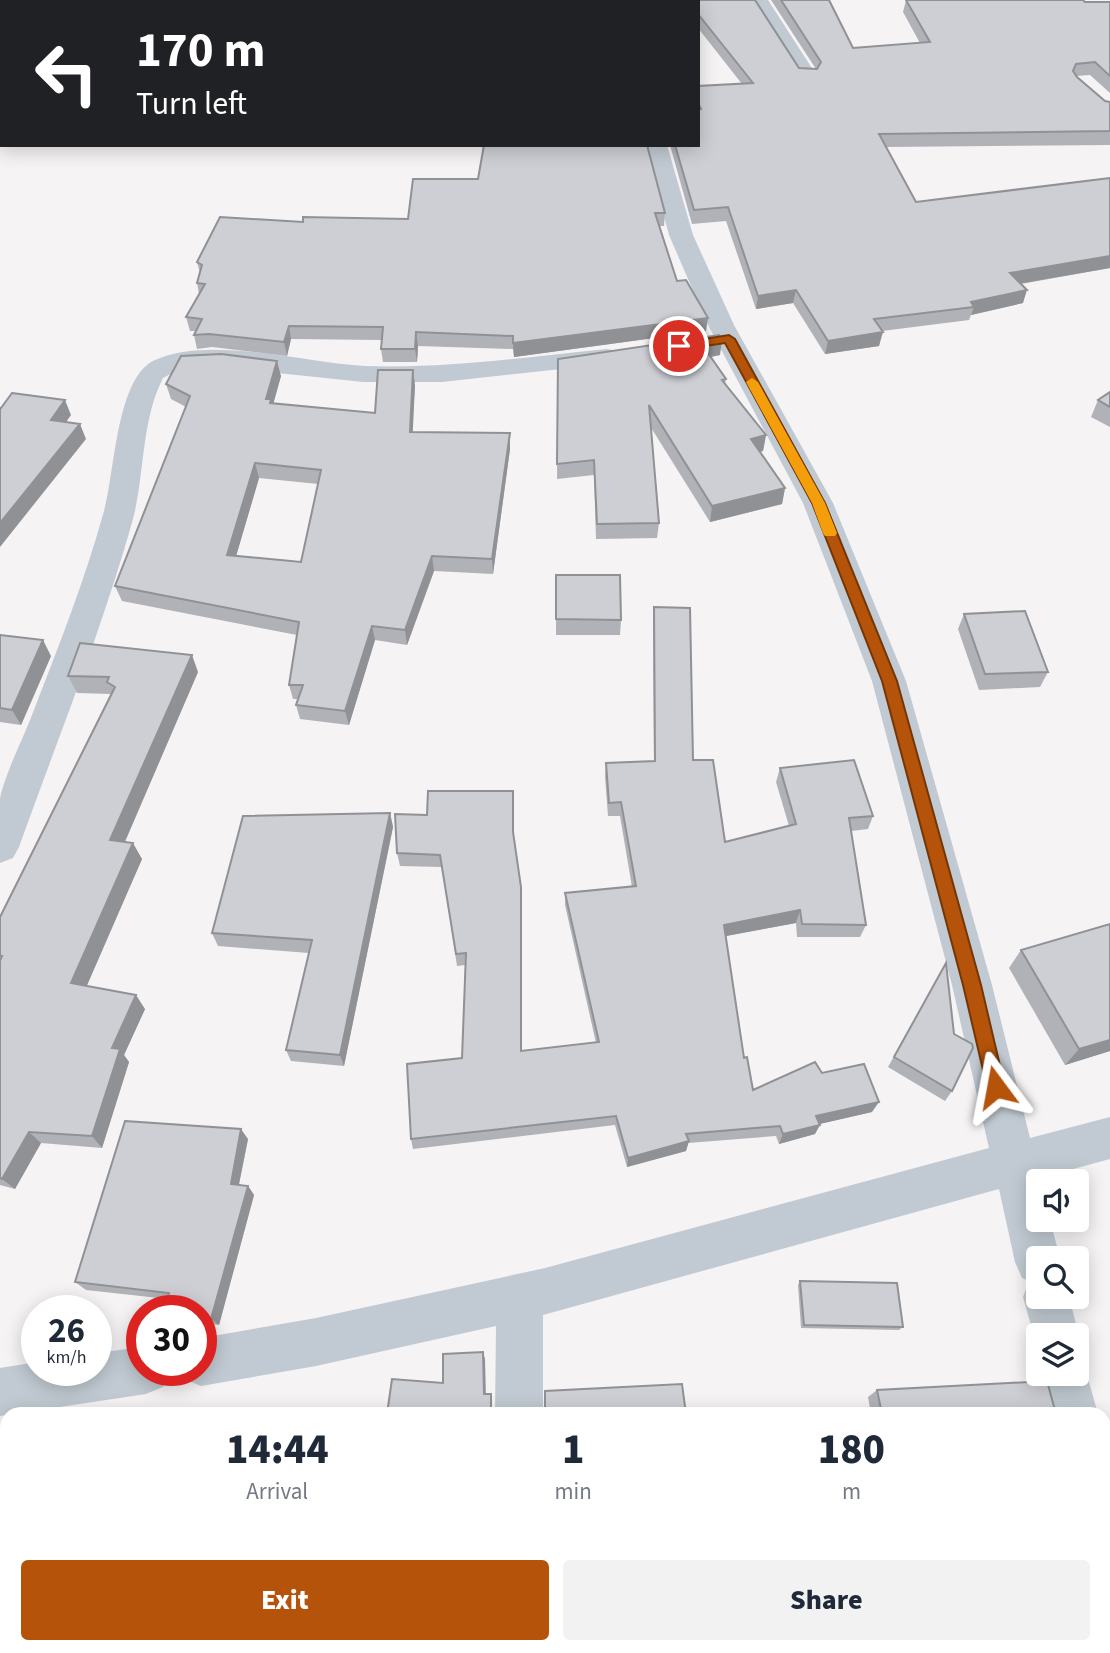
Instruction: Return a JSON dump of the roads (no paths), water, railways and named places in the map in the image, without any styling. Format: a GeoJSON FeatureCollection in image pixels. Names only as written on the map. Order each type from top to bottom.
{"type":"FeatureCollection","features":[{"type":"Feature","properties":{"kind":"street"},"geometry":{"type":"LineString","coordinates":[[758,0],[806,76]]}},
{"type":"Feature","properties":{"kind":"street"},"geometry":{"type":"LineString","coordinates":[[657,147],[715,341],[818,503],[889,681],[972,985],[1034,1246]]}},
{"type":"Feature","properties":{"kind":"street"},"geometry":{"type":"LineString","coordinates":[[0,847],[118,517],[139,411],[149,377],[167,365],[187,359],[212,358],[363,374],[442,374],[633,353]]}},
{"type":"Feature","properties":{"kind":"street"},"geometry":{"type":"LineString","coordinates":[[217,1360],[299,1347],[520,1297],[1110,1138]]}},
{"type":"Feature","properties":{"kind":"street"},"geometry":{"type":"LineString","coordinates":[[519,1407],[520,1297]]}},
{"type":"Feature","properties":{"kind":"street"},"geometry":{"type":"LineString","coordinates":[[0,1392],[126,1373]]}},
{"type":"Feature","properties":{"kind":"street"},"geometry":{"type":"LineString","coordinates":[[1068,1386],[1072,1407]]}}]}
